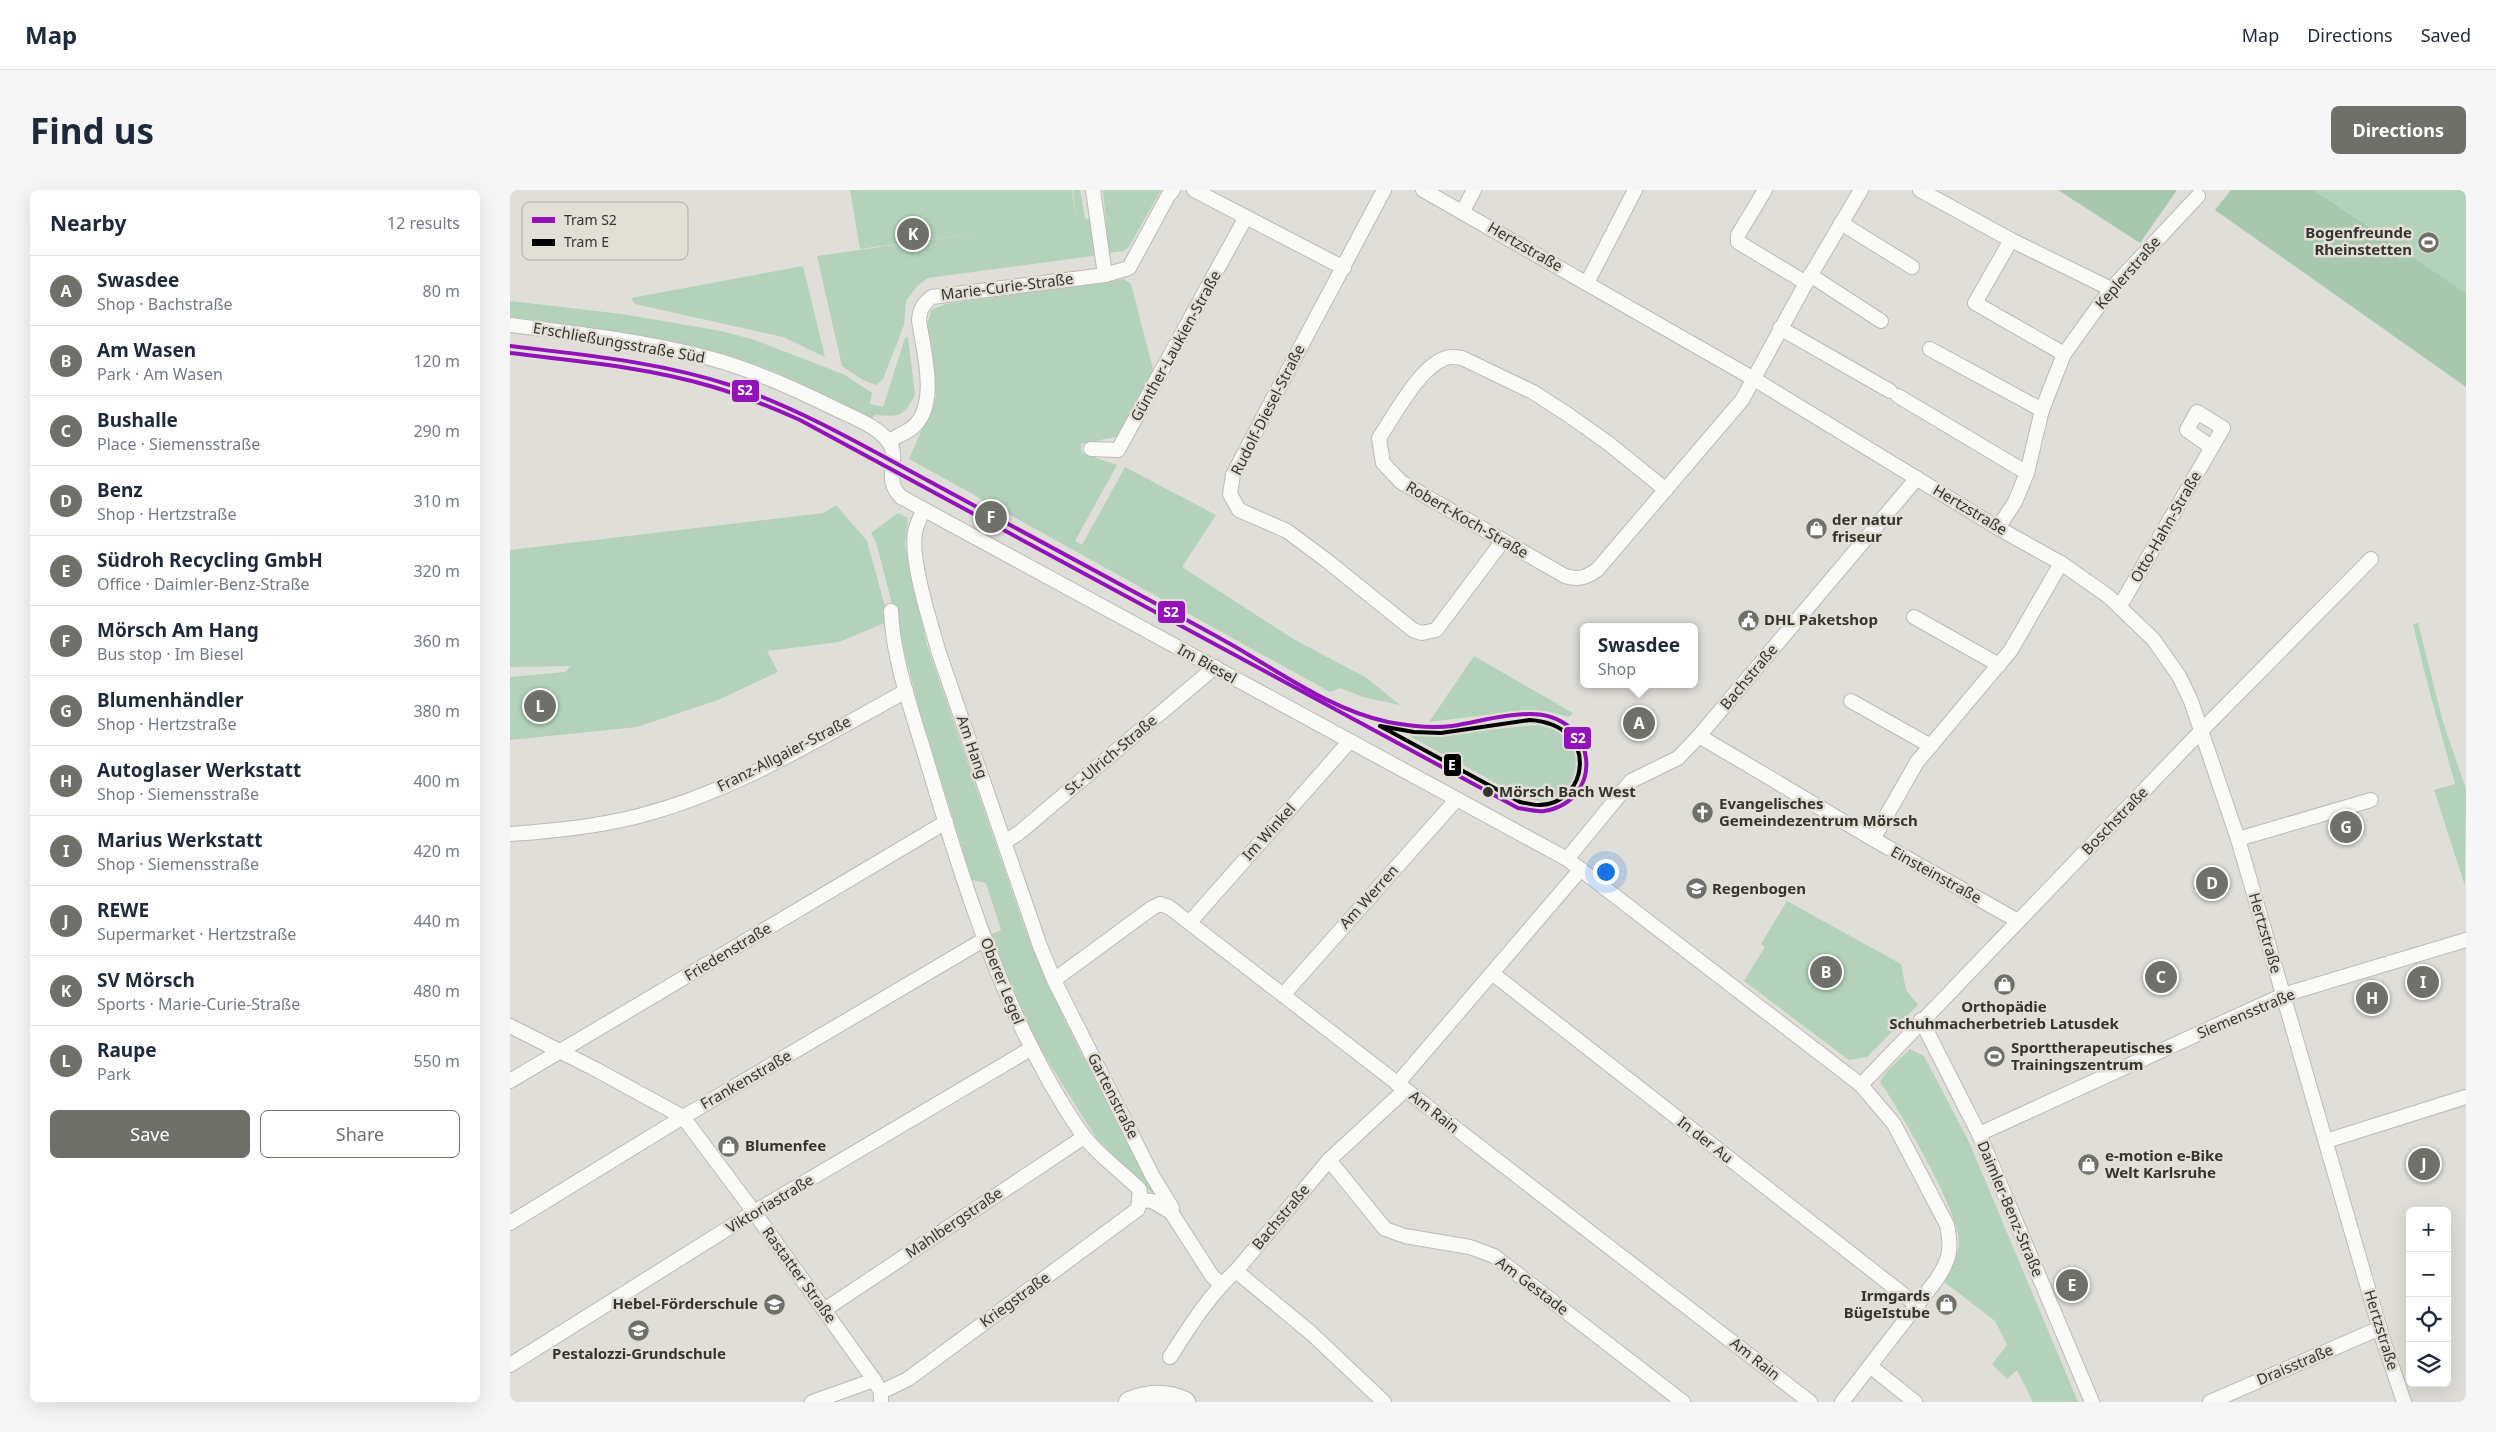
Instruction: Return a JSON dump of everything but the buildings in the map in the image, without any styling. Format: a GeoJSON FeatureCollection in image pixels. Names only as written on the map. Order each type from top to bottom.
{"type":"FeatureCollection","features":[{"type":"Feature","properties":{"kind":"street"},"geometry":{"type":"LineString","coordinates":[[1093,190],[1105,275]]}},
{"type":"Feature","properties":{"kind":"street","name":"Marie-Curie-Straße"},"geometry":{"type":"LineString","coordinates":[[888,441],[912,428],[927,402],[929,389],[919,320],[920,309],[925,302],[932,297],[1105,275],[1129,268],[1173,190]]}},
{"type":"Feature","properties":{"kind":"street"},"geometry":{"type":"LineString","coordinates":[[1194,190],[1344,268]]}},
{"type":"Feature","properties":{"kind":"street","name":"Rudolf-Diesel-Straße"},"geometry":{"type":"LineString","coordinates":[[1384,190],[1233,475],[1230,486],[1233,502],[1250,516],[1287,532],[1326,560],[1413,630],[1422,633],[1436,630],[1502,542]]}},
{"type":"Feature","properties":{"kind":"street","name":"Hertzstraße"},"geometry":{"type":"LineString","coordinates":[[1423,190],[1463,211],[1754,379],[1998,528],[2061,563],[2089,581],[2120,606],[2153,639],[2179,676],[2191,701],[2238,839],[2380,1328],[2404,1402]]}},
{"type":"Feature","properties":{"kind":"street"},"geometry":{"type":"LineString","coordinates":[[1463,211],[1474,190]]}},
{"type":"Feature","properties":{"kind":"street"},"geometry":{"type":"LineString","coordinates":[[1587,284],[1635,190]]}},
{"type":"Feature","properties":{"kind":"street"},"geometry":{"type":"LineString","coordinates":[[1765,190],[1738,235],[1738,242],[1881,321]]}},
{"type":"Feature","properties":{"kind":"street","name":"Robert-Koch-Straße"},"geometry":{"type":"LineString","coordinates":[[1666,490],[1608,443],[1533,392],[1462,358],[1445,358],[1428,369],[1379,438],[1383,463],[1400,482],[1502,542],[1565,576],[1576,580],[1587,577],[1597,570],[1666,490],[1742,400],[1780,328],[1861,190]]}},
{"type":"Feature","properties":{"kind":"street"},"geometry":{"type":"LineString","coordinates":[[1920,190],[2011,240],[2111,289]]}},
{"type":"Feature","properties":{"kind":"street","name":"Keplerstraße"},"geometry":{"type":"LineString","coordinates":[[1998,528],[2015,502],[2027,473],[2042,410],[2064,354],[2111,289],[2198,196]]}},
{"type":"Feature","properties":{"kind":"street","name":"Günther-Laukien-Straße"},"geometry":{"type":"LineString","coordinates":[[1091,448],[1118,450],[1246,217]]}},
{"type":"Feature","properties":{"kind":"street"},"geometry":{"type":"LineString","coordinates":[[1841,223],[1912,267]]}},
{"type":"Feature","properties":{"kind":"street"},"geometry":{"type":"LineString","coordinates":[[2011,240],[1975,302],[2064,354]]}},
{"type":"Feature","properties":{"kind":"street","name":"Erschließungsstraße Süd"},"geometry":{"type":"LineString","coordinates":[[510,325],[650,346],[709,358],[758,373],[795,389],[871,428],[888,441]]}},
{"type":"Feature","properties":{"kind":"street"},"geometry":{"type":"LineString","coordinates":[[1780,328],[2027,473]]}},
{"type":"Feature","properties":{"kind":"street"},"geometry":{"type":"LineString","coordinates":[[1930,349],[2042,410]]}},
{"type":"Feature","properties":{"kind":"street","name":"Im Biesel"},"geometry":{"type":"LineString","coordinates":[[888,441],[892,451],[892,486],[901,497],[923,511],[1215,667],[1349,742],[1567,859],[1861,1085],[1894,1124],[1947,1225],[1950,1242],[1948,1262],[1918,1306],[1842,1402]]}},
{"type":"Feature","properties":{"kind":"street","name":"Otto-Hahn-Straße"},"geometry":{"type":"LineString","coordinates":[[2120,606],[2211,447]]}},
{"type":"Feature","properties":{"kind":"street","name":"Bachstraße"},"geometry":{"type":"LineString","coordinates":[[1567,859],[1631,781],[1678,758],[1699,736],[1917,478]]}},
{"type":"Feature","properties":{"kind":"street","name":"Am Hang"},"geometry":{"type":"LineString","coordinates":[[923,511],[915,533],[914,545],[926,608],[939,653],[1054,980]]}},
{"type":"Feature","properties":{"kind":"street","name":"Boschstraße"},"geometry":{"type":"LineString","coordinates":[[1861,1085],[1921,1020],[2201,731],[2371,559]]}},
{"type":"Feature","properties":{"kind":"street"},"geometry":{"type":"LineString","coordinates":[[1873,839],[1917,762],[2011,650],[2061,563]]}},
{"type":"Feature","properties":{"kind":"street","name":"Oberer Legel"},"geometry":{"type":"LineString","coordinates":[[892,611],[891,625],[906,691],[946,822],[985,940],[1018,1021],[1084,1137],[1140,1190],[1139,1200]]}},
{"type":"Feature","properties":{"kind":"street"},"geometry":{"type":"LineString","coordinates":[[1914,617],[1999,665]]}},
{"type":"Feature","properties":{"kind":"street","name":"St.-Ulrich-Straße"},"geometry":{"type":"LineString","coordinates":[[1006,840],[1019,833],[1215,667]]}},
{"type":"Feature","properties":{"kind":"street","name":"Franz-Allgaier-Straße"},"geometry":{"type":"LineString","coordinates":[[510,834],[553,830],[652,812],[735,782],[906,691]]}},
{"type":"Feature","properties":{"kind":"street"},"geometry":{"type":"LineString","coordinates":[[1851,700],[1931,746]]}},
{"type":"Feature","properties":{"kind":"street","name":"Einsteinstraße"},"geometry":{"type":"LineString","coordinates":[[1699,736],[1873,839],[2018,921]]}},
{"type":"Feature","properties":{"kind":"street","name":"Im Winkel"},"geometry":{"type":"LineString","coordinates":[[1190,922],[1349,742]]}},
{"type":"Feature","properties":{"kind":"street","name":"Am Werren"},"geometry":{"type":"LineString","coordinates":[[1283,995],[1456,800]]}},
{"type":"Feature","properties":{"kind":"street"},"geometry":{"type":"LineString","coordinates":[[2238,839],[2371,800]]}},
{"type":"Feature","properties":{"kind":"street","name":"Friedenstraße"},"geometry":{"type":"LineString","coordinates":[[510,1081],[946,822]]}},
{"type":"Feature","properties":{"kind":"street","name":"Bachstraße"},"geometry":{"type":"LineString","coordinates":[[1170,1357],[1194,1320],[1221,1284],[1236,1271],[1329,1160],[1401,1087],[1492,973],[1581,869]]}},
{"type":"Feature","properties":{"kind":"street","name":"Am Rain"},"geometry":{"type":"LineString","coordinates":[[1054,980],[1160,904],[1169,907],[1810,1402]]}},
{"type":"Feature","properties":{"kind":"street","name":"Frankenstraße"},"geometry":{"type":"LineString","coordinates":[[510,1223],[683,1117],[985,940]]}},
{"type":"Feature","properties":{"kind":"street","name":"Siemensstraße"},"geometry":{"type":"LineString","coordinates":[[1979,1134],[2283,995],[2466,940]]}},
{"type":"Feature","properties":{"kind":"street","name":"In der Au"},"geometry":{"type":"LineString","coordinates":[[1492,973],[1918,1306]]}},
{"type":"Feature","properties":{"kind":"street","name":"Gartenstraße"},"geometry":{"type":"LineString","coordinates":[[1054,980],[1153,1177],[1172,1208],[1171,1212]]}},
{"type":"Feature","properties":{"kind":"street","name":"Daimler-Benz-Straße"},"geometry":{"type":"LineString","coordinates":[[1921,1020],[1979,1134],[2092,1402]]}},
{"type":"Feature","properties":{"kind":"street","name":"Rastatter Straße"},"geometry":{"type":"LineString","coordinates":[[510,1026],[683,1117],[754,1212],[879,1391]]}},
{"type":"Feature","properties":{"kind":"street","name":"Viktoriastraße"},"geometry":{"type":"LineString","coordinates":[[510,1365],[754,1212],[1032,1048]]}},
{"type":"Feature","properties":{"kind":"street"},"geometry":{"type":"LineString","coordinates":[[2326,1141],[2466,1097]]}},
{"type":"Feature","properties":{"kind":"street","name":"Mahlbergstraße"},"geometry":{"type":"LineString","coordinates":[[824,1310],[1084,1137]]}},
{"type":"Feature","properties":{"kind":"street","name":"Am Gestade"},"geometry":{"type":"LineString","coordinates":[[1329,1160],[1385,1229],[1405,1236],[1470,1247],[1494,1256],[1683,1402]]}},
{"type":"Feature","properties":{"kind":"street"},"geometry":{"type":"LineString","coordinates":[[1139,1200],[1152,1201],[1171,1212],[1212,1276],[1221,1284]]}},
{"type":"Feature","properties":{"kind":"street","name":"Kriegstraße"},"geometry":{"type":"LineString","coordinates":[[812,1402],[879,1391],[908,1379],[1138,1210],[1139,1200]]}},
{"type":"Feature","properties":{"kind":"street"},"geometry":{"type":"LineString","coordinates":[[1236,1271],[1311,1333],[1384,1402]]}},
{"type":"Feature","properties":{"kind":"street","name":"Draisstraße"},"geometry":{"type":"LineString","coordinates":[[2210,1402],[2380,1328]]}},
{"type":"Feature","properties":{"kind":"street"},"geometry":{"type":"LineString","coordinates":[[1870,1366],[1915,1402]]}},
{"type":"Feature","properties":{"kind":"street"},"geometry":{"type":"LineString","coordinates":[[1129,1402],[1147,1396],[1175,1400]]}},
{"type":"Feature","properties":{"kind":"green space"},"geometry":{"type":"Polygon","coordinates":[[[850,190],[1072,190],[1076,219],[1073,190],[1080,190],[1085,219],[1093,218],[1096,251],[1093,256],[928,278],[918,285],[906,301],[904,325],[883,379],[876,385],[863,380],[842,366],[817,256],[992,231],[860,249],[850,190]]]}},
{"type":"Feature","properties":{"kind":"green space"},"geometry":{"type":"Polygon","coordinates":[[[1103,190],[1161,190],[1129,247],[1123,251],[1109,253],[1103,190]]]}},
{"type":"Feature","properties":{"kind":"green space"},"geometry":{"type":"Polygon","coordinates":[[[2058,190],[2177,190],[2140,243],[2058,190]]]}},
{"type":"Feature","properties":{"kind":"green space"},"geometry":{"type":"Polygon","coordinates":[[[2231,190],[2314,190],[2466,293],[2466,387],[2215,210],[2231,190]]]}},
{"type":"Feature","properties":{"kind":"green space","name":"Bogenfreunde Rheinstetten"},"geometry":{"type":"Polygon","coordinates":[[[2314,190],[2466,190],[2466,293],[2314,190]]]}},
{"type":"Feature","properties":{"kind":"green space"},"geometry":{"type":"Polygon","coordinates":[[[803,266],[825,357],[783,337],[635,304],[631,298],[803,266]]]}},
{"type":"Feature","properties":{"kind":"green space"},"geometry":{"type":"Polygon","coordinates":[[[1124,279],[1131,284],[1154,373],[1120,436],[1081,444],[1082,453],[1117,465],[1075,541],[1082,545],[1125,467],[1216,515],[1182,567],[1295,640],[1367,678],[1400,705],[1363,697],[1340,688],[1330,692],[909,459],[936,397],[927,326],[931,310],[946,304],[1124,279]]]}},
{"type":"Feature","properties":{"kind":"green space"},"geometry":{"type":"Polygon","coordinates":[[[510,301],[622,314],[721,331],[752,339],[845,375],[872,393],[870,404],[883,407],[905,338],[908,337],[915,395],[904,412],[890,416],[875,415],[871,419],[792,379],[743,360],[656,339],[510,317],[510,301]]]}},
{"type":"Feature","properties":{"kind":"green space"},"geometry":{"type":"Polygon","coordinates":[[[836,505],[867,541],[889,621],[839,642],[767,651],[778,672],[718,700],[637,727],[510,740],[510,677],[565,672],[571,666],[510,667],[510,550],[824,513],[836,505]]]}},
{"type":"Feature","properties":{"kind":"green space"},"geometry":{"type":"Polygon","coordinates":[[[898,513],[908,518],[905,545],[927,645],[1024,926],[1049,987],[1079,1049],[1156,1190],[1152,1193],[1096,1138],[1025,1024],[990,935],[1001,930],[986,883],[972,880],[920,712],[876,542],[871,533],[898,513]]]}},
{"type":"Feature","properties":{"kind":"green space"},"geometry":{"type":"Polygon","coordinates":[[[2418,623],[2443,722],[2466,789],[2465,886],[2434,790],[2455,784],[2413,624],[2418,623]]]}},
{"type":"Feature","properties":{"kind":"green space"},"geometry":{"type":"Polygon","coordinates":[[[1474,656],[1573,713],[1569,717],[1546,711],[1526,710],[1429,722],[1474,656]]]}},
{"type":"Feature","properties":{"kind":"green space"},"geometry":{"type":"Polygon","coordinates":[[[1547,724],[1564,731],[1573,741],[1580,765],[1579,776],[1574,786],[1566,794],[1555,800],[1534,800],[1512,792],[1411,737],[1416,734],[1442,734],[1547,724]]]}},
{"type":"Feature","properties":{"kind":"green space"},"geometry":{"type":"Polygon","coordinates":[[[1787,901],[1901,964],[1906,990],[1918,1005],[1867,1057],[1849,1060],[1744,981],[1765,947],[1761,944],[1787,901]]]}},
{"type":"Feature","properties":{"kind":"green space"},"geometry":{"type":"Polygon","coordinates":[[[1910,1049],[1924,1056],[1969,1142],[2078,1402],[2033,1402],[2017,1370],[2007,1379],[1992,1364],[2007,1345],[1995,1321],[1943,1281],[1956,1259],[1959,1243],[1957,1229],[1940,1186],[1901,1114],[1880,1082],[1886,1072],[1910,1049]]]}},
{"type":"Feature","properties":{"kind":"tram line","name":"S2"},"geometry":{"type":"LineString","coordinates":[[510,346],[651,365],[706,378],[758,395],[854,441],[1217,637],[1299,685],[1351,711],[1388,722],[1428,727],[1452,726],[1519,714],[1552,717],[1570,727],[1581,742],[1586,758],[1585,776],[1578,791],[1564,804],[1544,811],[1518,808],[800,420],[744,397],[685,379],[611,365],[510,353]]}},
{"type":"Feature","properties":{"kind":"tram line","name":"E"},"geometry":{"type":"LineString","coordinates":[[1530,720],[1553,725],[1569,735],[1577,749],[1580,764],[1577,779],[1568,792],[1556,802],[1539,805],[1520,802],[1380,726],[1414,732],[1441,733],[1530,720]]}},
{"type":"Feature","properties":{"kind":"place","name":"SV Mörsch"},"geometry":{"type":"Point","coordinates":[913,234]}},
{"type":"Feature","properties":{"kind":"place","name":"Bogenfreunde Rheinstetten"},"geometry":{"type":"Point","coordinates":[2428,242]}},
{"type":"Feature","properties":{"kind":"place","name":"Mörsch Am Hang"},"geometry":{"type":"Point","coordinates":[991,517]}},
{"type":"Feature","properties":{"kind":"place","name":"der natur friseur"},"geometry":{"type":"Point","coordinates":[1816,529]}},
{"type":"Feature","properties":{"kind":"place","name":"DHL Paketshop"},"geometry":{"type":"Point","coordinates":[1748,620]}},
{"type":"Feature","properties":{"kind":"place","name":"Raupe"},"geometry":{"type":"Point","coordinates":[540,706]}},
{"type":"Feature","properties":{"kind":"place","name":"Swasdee"},"geometry":{"type":"Point","coordinates":[1639,723]}},
{"type":"Feature","properties":{"kind":"place","name":"Mörsch Bach West"},"geometry":{"type":"Point","coordinates":[1488,792]}},
{"type":"Feature","properties":{"kind":"place","name":"Evangelisches Gemeindezentrum Mörsch"},"geometry":{"type":"Point","coordinates":[1703,813]}},
{"type":"Feature","properties":{"kind":"place","name":"Blumenhändler"},"geometry":{"type":"Point","coordinates":[2346,827]}},
{"type":"Feature","properties":{"kind":"place","name":"Benz"},"geometry":{"type":"Point","coordinates":[2212,883]}},
{"type":"Feature","properties":{"kind":"place","name":"Regenbogen"},"geometry":{"type":"Point","coordinates":[1696,889]}},
{"type":"Feature","properties":{"kind":"place","name":"Am Wasen"},"geometry":{"type":"Point","coordinates":[1826,972]}},
{"type":"Feature","properties":{"kind":"place","name":"Bushalle"},"geometry":{"type":"Point","coordinates":[2161,977]}},
{"type":"Feature","properties":{"kind":"place","name":"Marius Werkstatt"},"geometry":{"type":"Point","coordinates":[2423,982]}},
{"type":"Feature","properties":{"kind":"place","name":"Orthopädie Schuhmacherbetrieb Latusdek"},"geometry":{"type":"Point","coordinates":[2004,984]}},
{"type":"Feature","properties":{"kind":"place","name":"Autoglaser Werkstatt"},"geometry":{"type":"Point","coordinates":[2372,998]}},
{"type":"Feature","properties":{"kind":"place","name":"Sporttherapeutisches Trainingszentrum"},"geometry":{"type":"Point","coordinates":[1995,1057]}},
{"type":"Feature","properties":{"kind":"place","name":"Blumenfee"},"geometry":{"type":"Point","coordinates":[729,1146]}},
{"type":"Feature","properties":{"kind":"place","name":"REWE"},"geometry":{"type":"Point","coordinates":[2424,1164]}},
{"type":"Feature","properties":{"kind":"place","name":"e-motion e-Bike Welt Karlsruhe"},"geometry":{"type":"Point","coordinates":[2089,1165]}},
{"type":"Feature","properties":{"kind":"place","name":"Südroh Recycling GmbH"},"geometry":{"type":"Point","coordinates":[2072,1285]}},
{"type":"Feature","properties":{"kind":"place","name":"Hebel-Förderschule"},"geometry":{"type":"Point","coordinates":[774,1304]}},
{"type":"Feature","properties":{"kind":"place","name":"Irmgards BügeIstube"},"geometry":{"type":"Point","coordinates":[1946,1305]}},
{"type":"Feature","properties":{"kind":"place","name":"Pestalozzi-Grundschule"},"geometry":{"type":"Point","coordinates":[639,1331]}}]}
